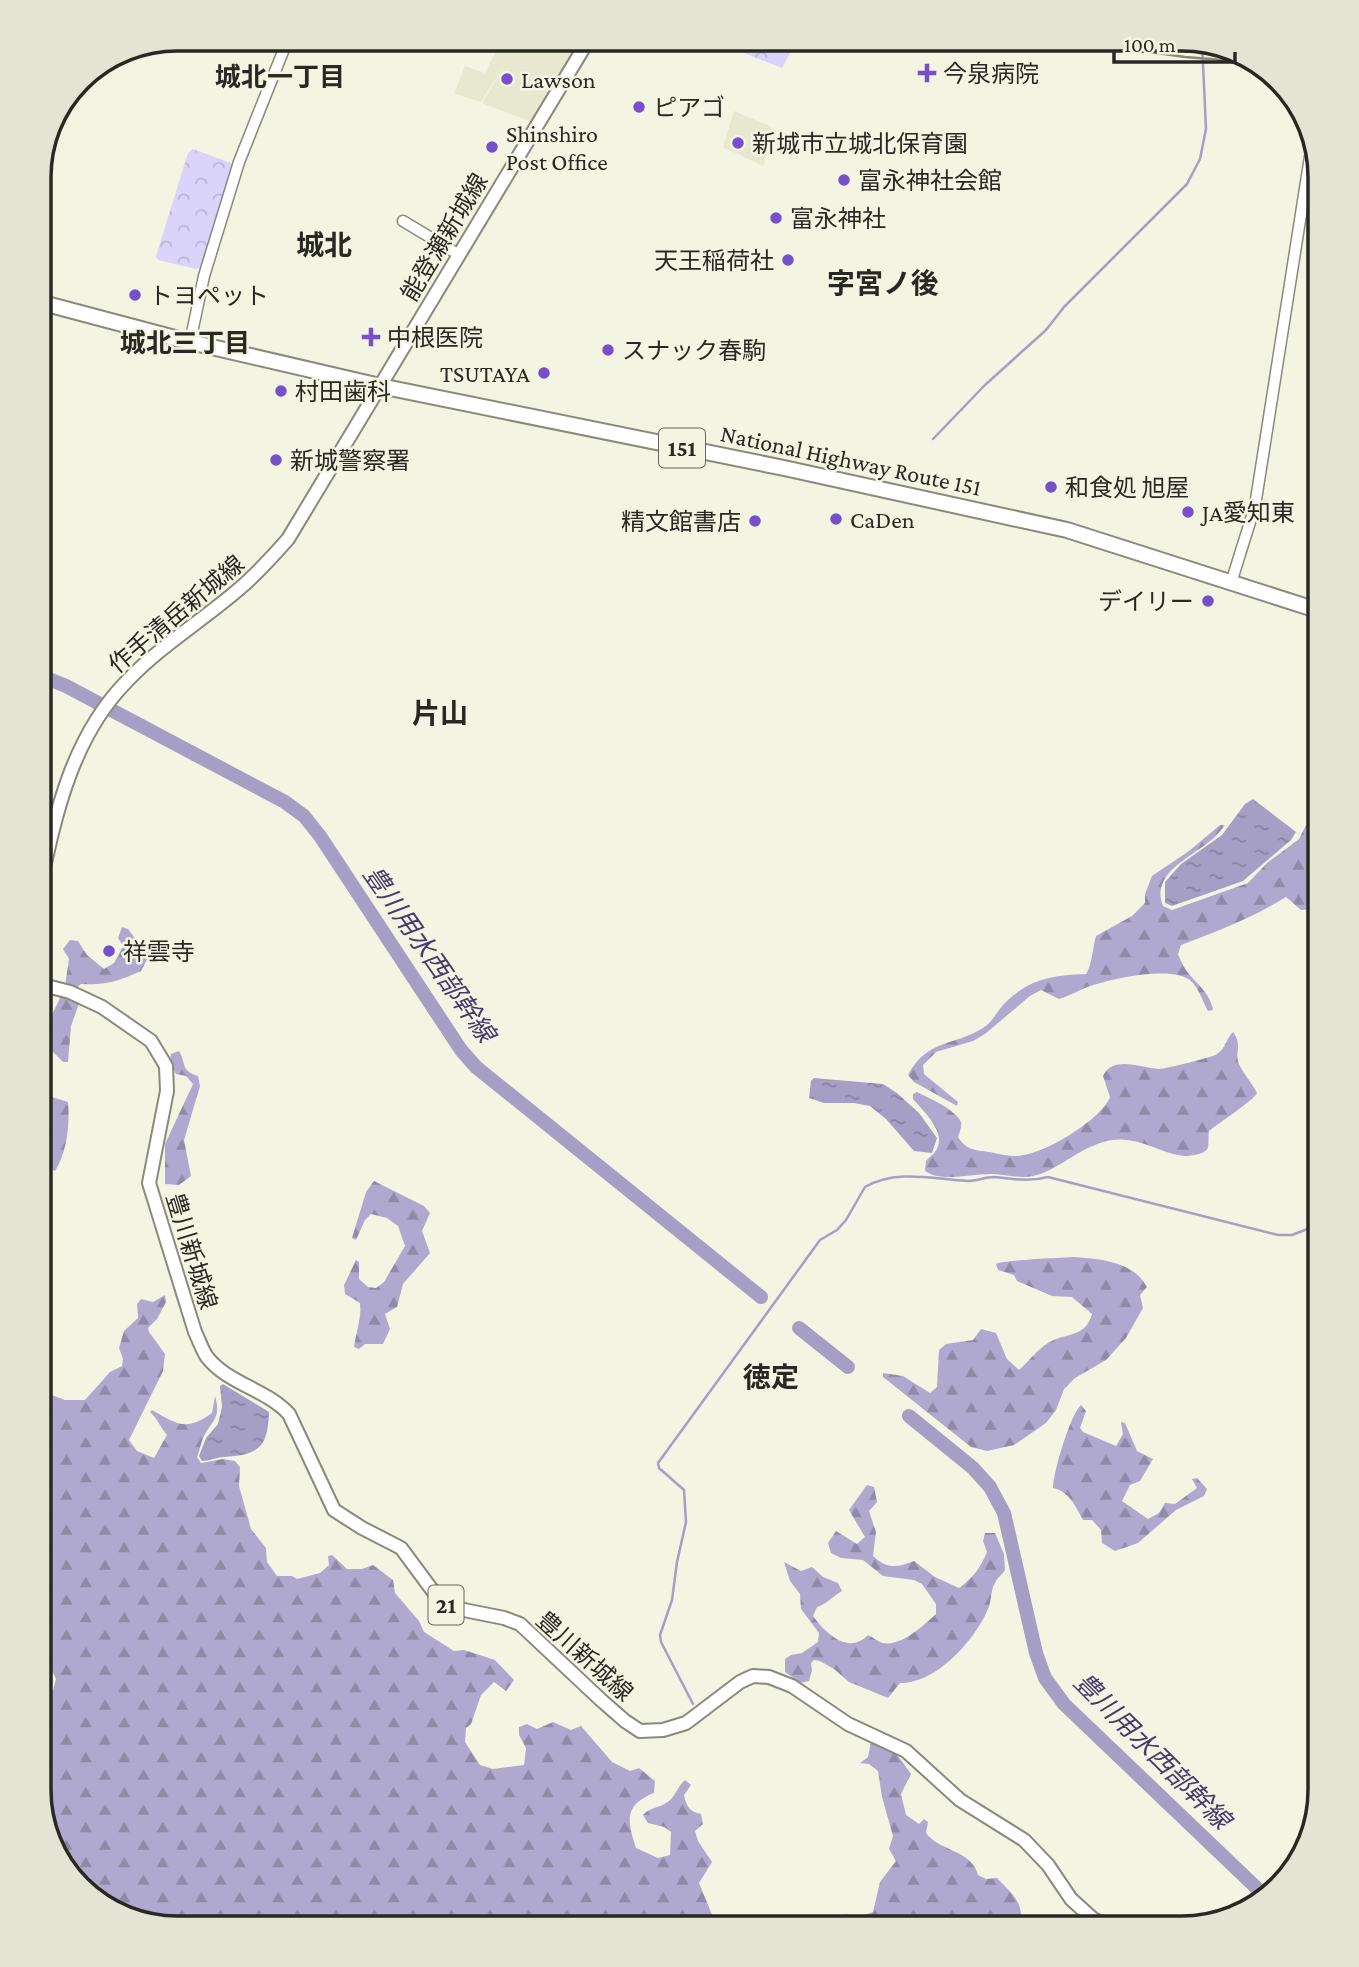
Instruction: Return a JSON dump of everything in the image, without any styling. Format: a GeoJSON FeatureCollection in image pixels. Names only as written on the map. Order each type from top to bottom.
{"type":"FeatureCollection","features":[{"type":"Feature","properties":{"kind":"highway","name":"National Highway Route 151"},"geometry":{"type":"LineString","coordinates":[[51,305],[190,342],[380,386],[785,468],[1067,530],[1308,607]]}},
{"type":"Feature","properties":{"kind":"main road","name":"能登瀬新城線"},"geometry":{"type":"LineString","coordinates":[[380,386],[582,51]]}},
{"type":"Feature","properties":{"kind":"main road","name":"作手清岳新城線"},"geometry":{"type":"LineString","coordinates":[[51,836],[70,771],[85,738],[110,699],[146,662],[239,589],[273,556],[301,518],[380,386]]}},
{"type":"Feature","properties":{"kind":"main road","name":"豊川新城線"},"geometry":{"type":"LineString","coordinates":[[51,987],[70,992],[102,1007],[134,1028],[161,1054],[166,1066],[167,1091],[149,1183],[195,1332],[205,1353],[221,1371],[278,1403],[289,1414],[334,1510],[401,1548],[442,1602],[449,1607],[505,1618],[520,1624],[601,1700],[640,1731],[663,1730],[686,1723],[740,1682],[753,1676],[769,1677],[792,1686],[848,1724],[906,1751],[960,1800],[1024,1840],[1048,1865],[1071,1899],[1090,1916]]}},
{"type":"Feature","properties":{"kind":"street"},"geometry":{"type":"LineString","coordinates":[[190,342],[204,276],[239,163],[283,51]]}},
{"type":"Feature","properties":{"kind":"street"},"geometry":{"type":"LineString","coordinates":[[1231,583],[1255,506],[1308,171]]}},
{"type":"Feature","properties":{"kind":"street"},"geometry":{"type":"LineString","coordinates":[[403,220],[458,254]]}},
{"type":"Feature","properties":{"kind":"shaded area"},"geometry":{"type":"Polygon","coordinates":[[[490,51],[575,51],[532,122],[482,103],[509,58],[481,102],[456,94],[465,66],[485,73],[495,53],[490,51]]]}},
{"type":"Feature","properties":{"kind":"shaded area","name":"新城市立城北保育園"},"geometry":{"type":"Polygon","coordinates":[[[734,111],[772,127],[768,138],[755,134],[750,147],[768,152],[763,166],[723,147],[734,111]]]}},
{"type":"Feature","properties":{"kind":"green space"},"geometry":{"type":"Polygon","coordinates":[[[745,51],[791,51],[782,68],[744,53],[745,51]]]}},
{"type":"Feature","properties":{"kind":"green space"},"geometry":{"type":"Polygon","coordinates":[[[193,149],[231,163],[234,168],[201,268],[196,269],[158,260],[156,256],[188,153],[193,149]]]}},
{"type":"Feature","properties":{"kind":"green space"},"geometry":{"type":"Polygon","coordinates":[[[1308,824],[1308,909],[1301,910],[1286,897],[1248,918],[1181,945],[1178,954],[1190,975],[1206,993],[1213,1010],[1208,1011],[1192,982],[1172,974],[1112,980],[1059,999],[1041,990],[985,1034],[973,1041],[936,1052],[923,1065],[924,1074],[958,1102],[957,1106],[914,1082],[908,1075],[915,1063],[932,1049],[986,1026],[1004,1004],[1022,989],[1052,977],[1086,974],[1096,936],[1132,916],[1145,903],[1145,894],[1152,876],[1189,851],[1220,825],[1225,825],[1214,838],[1167,876],[1160,895],[1163,906],[1172,910],[1248,883],[1267,863],[1299,839],[1308,824]]]}},
{"type":"Feature","properties":{"kind":"green space"},"geometry":{"type":"Polygon","coordinates":[[[122,927],[128,929],[137,941],[139,951],[151,952],[141,971],[111,982],[81,984],[75,989],[65,986],[69,959],[63,949],[70,940],[78,941],[87,955],[104,969],[114,963],[123,946],[118,938],[122,927]]]}},
{"type":"Feature","properties":{"kind":"green space"},"geometry":{"type":"Polygon","coordinates":[[[61,996],[80,1001],[71,1026],[68,1062],[63,1062],[51,1050],[51,1017],[61,996]]]}},
{"type":"Feature","properties":{"kind":"green space"},"geometry":{"type":"Polygon","coordinates":[[[1233,1032],[1238,1045],[1239,1064],[1257,1093],[1209,1131],[1208,1147],[1202,1153],[1176,1155],[1122,1139],[1092,1146],[1034,1176],[985,1174],[949,1177],[932,1175],[925,1171],[926,1161],[938,1146],[939,1139],[934,1124],[913,1099],[913,1094],[917,1092],[956,1115],[961,1124],[958,1137],[967,1147],[1006,1155],[1027,1154],[1055,1143],[1095,1116],[1110,1097],[1103,1076],[1113,1066],[1128,1064],[1159,1069],[1214,1056],[1220,1052],[1233,1032]]]}},
{"type":"Feature","properties":{"kind":"green space"},"geometry":{"type":"Polygon","coordinates":[[[179,1051],[186,1069],[198,1076],[200,1086],[184,1140],[191,1176],[179,1185],[165,1184],[165,1144],[193,1084],[186,1076],[176,1074],[170,1062],[171,1054],[179,1051]]]}},
{"type":"Feature","properties":{"kind":"green space"},"geometry":{"type":"Polygon","coordinates":[[[51,1097],[68,1102],[67,1138],[55,1171],[51,1169],[51,1097]]]}},
{"type":"Feature","properties":{"kind":"green space"},"geometry":{"type":"Polygon","coordinates":[[[374,1181],[424,1206],[430,1213],[422,1231],[430,1253],[403,1284],[397,1307],[385,1314],[390,1329],[383,1344],[365,1344],[359,1349],[354,1347],[360,1319],[360,1303],[345,1294],[344,1285],[356,1260],[359,1262],[359,1279],[368,1287],[376,1288],[384,1282],[405,1246],[398,1226],[387,1218],[371,1214],[365,1220],[356,1240],[352,1238],[366,1192],[374,1181]]]}},
{"type":"Feature","properties":{"kind":"green space"},"geometry":{"type":"Polygon","coordinates":[[[1073,1257],[1115,1263],[1133,1272],[1147,1287],[1140,1295],[1143,1308],[1126,1338],[1106,1360],[1075,1378],[1064,1389],[1056,1410],[1046,1423],[1014,1445],[987,1451],[971,1447],[883,1377],[883,1373],[903,1376],[930,1393],[937,1387],[939,1350],[946,1344],[973,1340],[981,1329],[996,1333],[1007,1359],[1019,1370],[1048,1343],[1085,1328],[1092,1314],[1072,1297],[1052,1296],[1017,1281],[1014,1275],[998,1270],[996,1264],[1073,1257]]]}},
{"type":"Feature","properties":{"kind":"green space"},"geometry":{"type":"Polygon","coordinates":[[[165,1295],[166,1302],[157,1319],[148,1328],[165,1354],[163,1371],[129,1440],[137,1451],[154,1458],[167,1435],[150,1412],[152,1410],[175,1422],[195,1423],[212,1413],[215,1396],[217,1413],[197,1457],[201,1463],[223,1459],[235,1461],[240,1467],[239,1486],[251,1529],[266,1548],[267,1562],[277,1576],[292,1576],[297,1579],[320,1573],[329,1565],[328,1556],[332,1555],[347,1569],[362,1569],[373,1565],[393,1580],[395,1593],[419,1621],[424,1632],[454,1651],[464,1650],[495,1660],[514,1680],[506,1691],[494,1682],[481,1695],[471,1724],[466,1728],[465,1742],[480,1765],[493,1769],[524,1765],[526,1748],[519,1735],[519,1727],[527,1724],[537,1729],[553,1722],[571,1730],[581,1726],[612,1762],[630,1771],[639,1768],[655,1781],[654,1793],[637,1803],[630,1814],[636,1848],[658,1858],[670,1855],[671,1832],[664,1827],[648,1823],[643,1815],[669,1801],[685,1780],[691,1785],[684,1795],[687,1805],[701,1814],[703,1824],[695,1831],[698,1841],[712,1862],[699,1883],[713,1916],[168,1916],[136,1910],[121,1903],[94,1885],[82,1873],[60,1839],[52,1807],[51,1698],[56,1679],[51,1668],[51,1395],[65,1400],[85,1400],[110,1372],[122,1366],[123,1359],[119,1348],[124,1331],[138,1318],[137,1304],[141,1299],[153,1302],[165,1295]]]}},
{"type":"Feature","properties":{"kind":"green space"},"geometry":{"type":"Polygon","coordinates":[[[1081,1405],[1086,1411],[1080,1428],[1083,1432],[1116,1446],[1123,1434],[1121,1422],[1125,1423],[1137,1451],[1153,1459],[1140,1481],[1130,1485],[1122,1501],[1148,1519],[1159,1513],[1165,1503],[1175,1504],[1197,1488],[1192,1479],[1197,1478],[1207,1489],[1204,1496],[1176,1510],[1138,1543],[1115,1551],[1102,1543],[1101,1530],[1092,1520],[1083,1520],[1068,1496],[1053,1488],[1063,1445],[1081,1405]]]}},
{"type":"Feature","properties":{"kind":"green space"},"geometry":{"type":"Polygon","coordinates":[[[867,1485],[874,1487],[877,1502],[869,1511],[876,1532],[873,1556],[883,1563],[897,1566],[914,1561],[935,1577],[959,1588],[972,1576],[985,1557],[985,1533],[995,1533],[1004,1554],[1005,1570],[993,1586],[989,1606],[974,1634],[953,1658],[940,1668],[914,1681],[900,1683],[888,1698],[849,1682],[820,1661],[814,1660],[811,1663],[809,1681],[801,1683],[785,1672],[785,1659],[802,1653],[818,1642],[819,1633],[801,1609],[800,1594],[790,1581],[784,1562],[801,1571],[812,1567],[823,1577],[838,1583],[842,1591],[817,1607],[813,1616],[831,1635],[846,1643],[861,1641],[868,1635],[883,1643],[897,1642],[912,1634],[936,1614],[936,1604],[922,1584],[914,1580],[883,1576],[863,1560],[841,1558],[831,1553],[828,1543],[836,1531],[857,1544],[865,1537],[849,1510],[867,1485]]]}},
{"type":"Feature","properties":{"kind":"green space"},"geometry":{"type":"Polygon","coordinates":[[[871,1742],[890,1750],[899,1758],[911,1774],[901,1794],[906,1815],[919,1824],[924,1819],[928,1822],[926,1833],[939,1844],[969,1860],[978,1875],[986,1879],[997,1878],[1016,1900],[1021,1916],[861,1916],[873,1912],[880,1882],[896,1861],[889,1849],[893,1836],[878,1771],[869,1764],[860,1763],[868,1757],[871,1742]]]}},
{"type":"Feature","properties":{"kind":"water"},"geometry":{"type":"Polygon","coordinates":[[[1253,799],[1296,832],[1291,840],[1243,881],[1172,906],[1165,903],[1165,882],[1181,864],[1222,835],[1245,804],[1253,799]]]}},
{"type":"Feature","properties":{"kind":"water"},"geometry":{"type":"Polygon","coordinates":[[[814,1078],[883,1084],[919,1113],[937,1138],[932,1153],[914,1151],[886,1119],[870,1106],[824,1103],[809,1098],[811,1081],[814,1078]]]}},
{"type":"Feature","properties":{"kind":"water"},"geometry":{"type":"Polygon","coordinates":[[[223,1384],[269,1412],[266,1434],[259,1447],[246,1454],[202,1461],[199,1456],[206,1438],[218,1424],[222,1407],[220,1386],[223,1384]]]}},
{"type":"Feature","properties":{"kind":"waterway"},"geometry":{"type":"LineString","coordinates":[[933,439],[985,385],[1046,330],[1064,307],[1187,184],[1200,159],[1206,129],[1202,52]]}},
{"type":"Feature","properties":{"kind":"waterway","name":"豊川用水西部幹線"},"geometry":{"type":"LineString","coordinates":[[51,680],[285,802],[304,816],[320,836],[461,1050],[476,1067],[761,1297]]}},
{"type":"Feature","properties":{"kind":"waterway"},"geometry":{"type":"LineString","coordinates":[[693,1704],[661,1642],[660,1635],[672,1600],[686,1522],[684,1490],[659,1468],[658,1463],[820,1240],[837,1230],[846,1220],[865,1187],[877,1181],[902,1177],[967,1181],[994,1177],[1028,1180],[1048,1177],[1278,1235],[1292,1235],[1308,1229]]}},
{"type":"Feature","properties":{"kind":"waterway","name":"豊川用水西部幹線"},"geometry":{"type":"LineString","coordinates":[[799,1328],[848,1367]]}},
{"type":"Feature","properties":{"kind":"waterway","name":"豊川用水西部幹線"},"geometry":{"type":"LineString","coordinates":[[909,1416],[973,1468],[990,1487],[1004,1513],[1036,1653],[1045,1678],[1064,1704],[1259,1890]]}},
{"type":"Feature","properties":{"kind":"railway"},"geometry":{"type":"LineString","coordinates":[[1143,51],[1232,61]]}},
{"type":"Feature","properties":{"kind":"place","name":"今泉病院"},"geometry":{"type":"Point","coordinates":[927,73]}},
{"type":"Feature","properties":{"kind":"place","name":"Lawson"},"geometry":{"type":"Point","coordinates":[507,79]}},
{"type":"Feature","properties":{"kind":"place","name":"ピアゴ"},"geometry":{"type":"Point","coordinates":[639,107]}},
{"type":"Feature","properties":{"kind":"place","name":"新城市立城北保育園"},"geometry":{"type":"Point","coordinates":[738,143]}},
{"type":"Feature","properties":{"kind":"place","name":"Shinshiro Post Office"},"geometry":{"type":"Point","coordinates":[492,147]}},
{"type":"Feature","properties":{"kind":"place","name":"富永神社会館"},"geometry":{"type":"Point","coordinates":[844,180]}},
{"type":"Feature","properties":{"kind":"place","name":"富永神社"},"geometry":{"type":"Point","coordinates":[776,218]}},
{"type":"Feature","properties":{"kind":"place","name":"天王稲荷社"},"geometry":{"type":"Point","coordinates":[788,260]}},
{"type":"Feature","properties":{"kind":"place","name":"トヨペット"},"geometry":{"type":"Point","coordinates":[135,295]}},
{"type":"Feature","properties":{"kind":"place","name":"中根医院"},"geometry":{"type":"Point","coordinates":[371,337]}},
{"type":"Feature","properties":{"kind":"place","name":"スナック春駒"},"geometry":{"type":"Point","coordinates":[608,350]}},
{"type":"Feature","properties":{"kind":"place","name":"TSUTAYA"},"geometry":{"type":"Point","coordinates":[544,373]}},
{"type":"Feature","properties":{"kind":"place","name":"村田歯科"},"geometry":{"type":"Point","coordinates":[281,391]}},
{"type":"Feature","properties":{"kind":"place","name":"新城警察署"},"geometry":{"type":"Point","coordinates":[276,460]}},
{"type":"Feature","properties":{"kind":"place","name":"和食処 旭屋"},"geometry":{"type":"Point","coordinates":[1051,487]}},
{"type":"Feature","properties":{"kind":"place","name":"JA愛知東"},"geometry":{"type":"Point","coordinates":[1188,512]}},
{"type":"Feature","properties":{"kind":"place","name":"CaDen"},"geometry":{"type":"Point","coordinates":[836,519]}},
{"type":"Feature","properties":{"kind":"place","name":"精文館書店"},"geometry":{"type":"Point","coordinates":[755,521]}},
{"type":"Feature","properties":{"kind":"place","name":"デイリー"},"geometry":{"type":"Point","coordinates":[1208,601]}},
{"type":"Feature","properties":{"kind":"place","name":"祥雲寺"},"geometry":{"type":"Point","coordinates":[109,951]}},
{"type":"Feature","properties":{"kind":"district","name":"城北一丁目"},"geometry":{"type":"Point","coordinates":[280,77]}},
{"type":"Feature","properties":{"kind":"district","name":"城北"},"geometry":{"type":"Point","coordinates":[324,245]}},
{"type":"Feature","properties":{"kind":"district","name":"字宮ノ後"},"geometry":{"type":"Point","coordinates":[883,283]}},
{"type":"Feature","properties":{"kind":"district","name":"城北三丁目"},"geometry":{"type":"Point","coordinates":[185,343]}},
{"type":"Feature","properties":{"kind":"district","name":"片山"},"geometry":{"type":"Point","coordinates":[440,713]}},
{"type":"Feature","properties":{"kind":"district","name":"徳定"},"geometry":{"type":"Point","coordinates":[771,1377]}}]}
